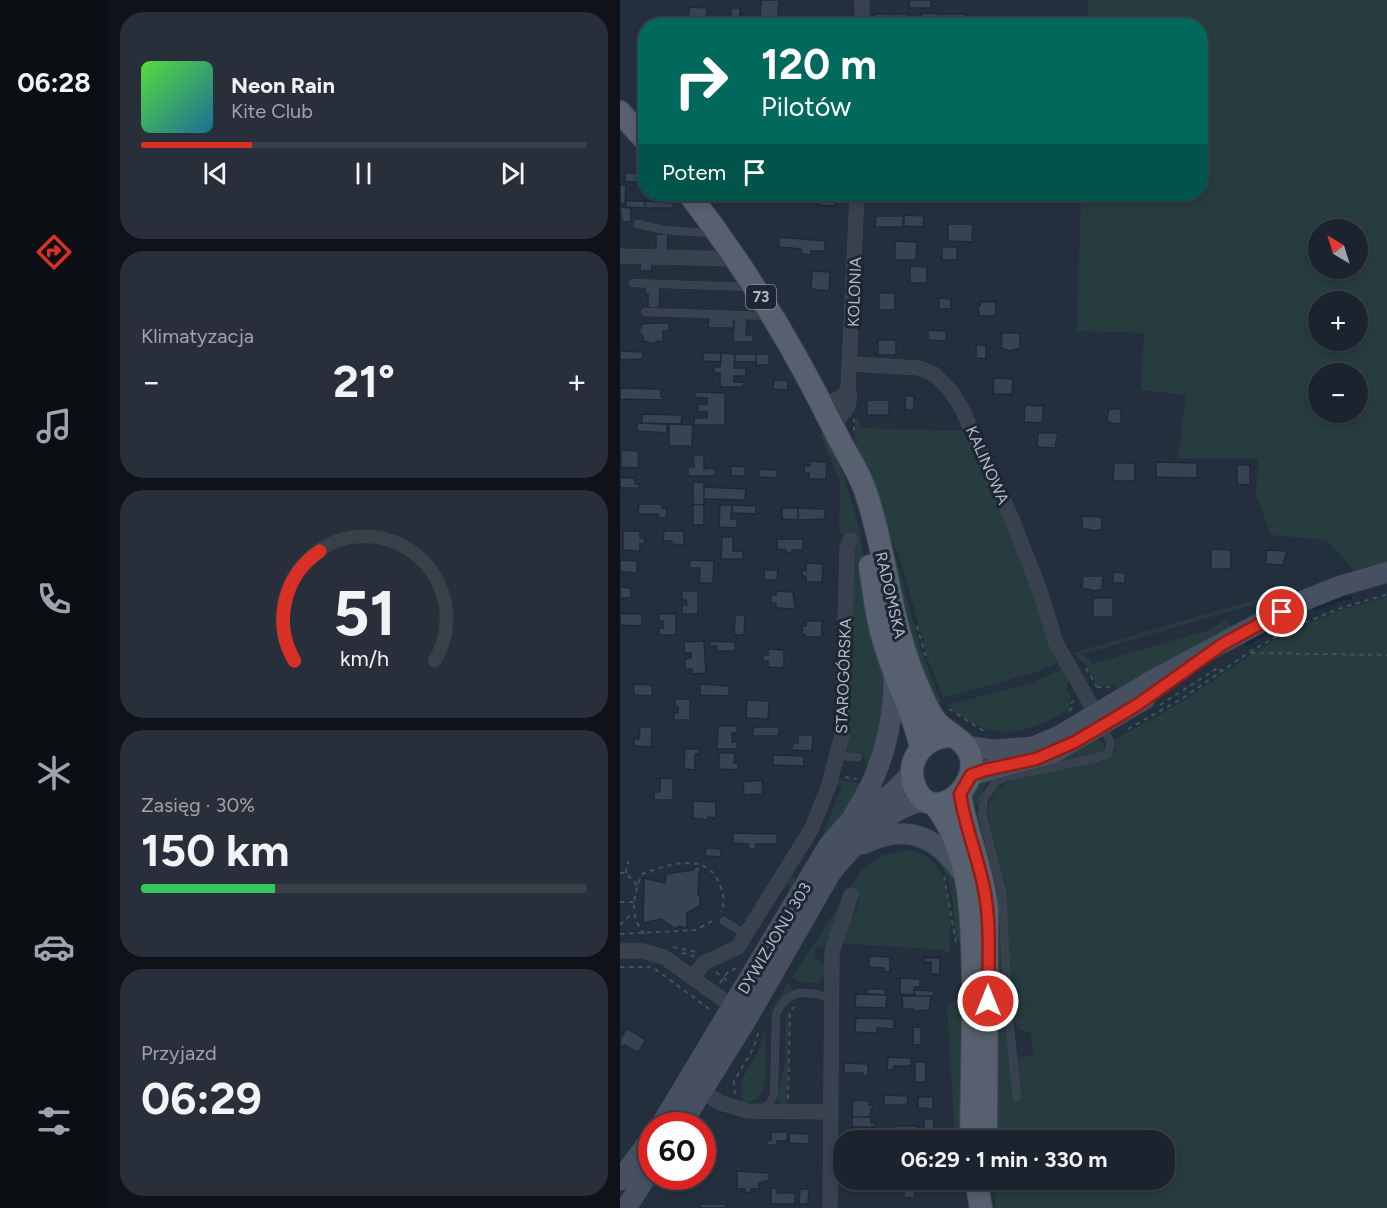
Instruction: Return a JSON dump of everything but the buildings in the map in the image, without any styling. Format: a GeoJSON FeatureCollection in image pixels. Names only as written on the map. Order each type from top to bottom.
{"type":"FeatureCollection","features":[{"type":"Feature","properties":{"kind":"main road"},"geometry":{"type":"LineString","coordinates":[[620,112],[638,132]]}},
{"type":"Feature","properties":{"kind":"main road","name":"RADOMSKA"},"geometry":{"type":"LineString","coordinates":[[694,201],[737,259],[773,316],[866,492],[903,643],[917,686],[935,720],[956,732]]}},
{"type":"Feature","properties":{"kind":"main road","name":"RADOMSKA"},"geometry":{"type":"LineString","coordinates":[[843,447],[863,525],[875,605],[894,671],[908,703],[921,748]]}},
{"type":"Feature","properties":{"kind":"main road"},"geometry":{"type":"LineString","coordinates":[[955,876],[953,839],[943,815],[916,791],[912,773],[914,759],[921,748],[936,738],[956,732],[994,750],[1033,747],[1059,736],[1153,680],[1316,595],[1388,572]]}},
{"type":"Feature","properties":{"kind":"main road"},"geometry":{"type":"LineString","coordinates":[[850,821],[870,788],[882,761],[893,702],[894,671]]}},
{"type":"Feature","properties":{"kind":"main road"},"geometry":{"type":"LineString","coordinates":[[930,803],[951,801],[966,784],[985,770],[1045,756],[1092,715]]}},
{"type":"Feature","properties":{"kind":"main road"},"geometry":{"type":"LineString","coordinates":[[956,732],[971,756],[966,784],[966,826],[981,871],[987,909],[986,1130]]}},
{"type":"Feature","properties":{"kind":"main road","name":"DYWIZJONU 303"},"geometry":{"type":"LineString","coordinates":[[668,1112],[823,855],[850,821],[892,793],[912,773]]}},
{"type":"Feature","properties":{"kind":"main road","name":"DYWIZJONU 303"},"geometry":{"type":"LineString","coordinates":[[689,1112],[748,1017],[830,874],[843,856],[879,824],[913,804],[930,803]]}},
{"type":"Feature","properties":{"kind":"main road"},"geometry":{"type":"LineString","coordinates":[[843,856],[864,843],[883,836],[910,833],[924,837],[946,852],[955,876],[972,951],[971,1130]]}},
{"type":"Feature","properties":{"kind":"main road"},"geometry":{"type":"LineString","coordinates":[[620,1180],[638,1156]]}},
{"type":"Feature","properties":{"kind":"main road"},"geometry":{"type":"LineString","coordinates":[[626,1208],[638,1190]]}},
{"type":"Feature","properties":{"kind":"street"},"geometry":{"type":"LineString","coordinates":[[862,0],[862,18]]}},
{"type":"Feature","properties":{"kind":"street","name":"KOLONIA"},"geometry":{"type":"LineString","coordinates":[[827,415],[848,390],[857,201]]}},
{"type":"Feature","properties":{"kind":"street"},"geometry":{"type":"LineString","coordinates":[[620,256],[737,259]]}},
{"type":"Feature","properties":{"kind":"street","name":"KALINOWA"},"geometry":{"type":"LineString","coordinates":[[851,364],[919,368],[934,374],[951,391],[962,409],[1012,519],[1040,591],[1056,643],[1092,715]]}},
{"type":"Feature","properties":{"kind":"street","name":"STAROGÓRSKA"},"geometry":{"type":"LineString","coordinates":[[693,978],[704,963],[734,949],[746,935],[811,830],[829,785],[842,735],[847,547],[850,540]]}},
{"type":"Feature","properties":{"kind":"street"},"geometry":{"type":"LineString","coordinates":[[830,1208],[832,952],[851,895]]}},
{"type":"Feature","properties":{"kind":"street"},"geometry":{"type":"LineString","coordinates":[[620,951],[643,951],[659,955],[733,1007]]}},
{"type":"Feature","properties":{"kind":"street"},"geometry":{"type":"LineString","coordinates":[[701,1091],[736,1108],[831,1112]]}},
{"type":"Feature","properties":{"kind":"lane"},"geometry":{"type":"LineString","coordinates":[[638,224],[664,230],[719,233]]}},
{"type":"Feature","properties":{"kind":"lane"},"geometry":{"type":"LineString","coordinates":[[633,283],[755,287]]}},
{"type":"Feature","properties":{"kind":"lane"},"geometry":{"type":"LineString","coordinates":[[645,312],[773,316]]}},
{"type":"Feature","properties":{"kind":"lane"},"geometry":{"type":"LineString","coordinates":[[1017,1098],[1009,1018],[1002,891],[984,826],[982,806],[996,782],[1005,777],[1108,754],[1111,743],[1092,715]]}},
{"type":"Feature","properties":{"kind":"lane"},"geometry":{"type":"LineString","coordinates":[[837,756],[858,757]]}},
{"type":"Feature","properties":{"kind":"lane"},"geometry":{"type":"LineString","coordinates":[[724,921],[746,935]]}},
{"type":"Feature","properties":{"kind":"lane"},"geometry":{"type":"LineString","coordinates":[[762,1109],[770,1103],[774,1094],[776,1014],[781,1006],[787,998],[803,992],[832,998]]}},
{"type":"Feature","properties":{"kind":"path"},"geometry":{"type":"LineString","coordinates":[[1132,726],[1203,686],[1248,653],[1315,617],[1388,594]]}},
{"type":"Feature","properties":{"kind":"path"},"geometry":{"type":"LineString","coordinates":[[914,616],[928,664]]}},
{"type":"Feature","properties":{"kind":"path"},"geometry":{"type":"LineString","coordinates":[[1248,653],[1388,655]]}},
{"type":"Feature","properties":{"kind":"path"},"geometry":{"type":"LineString","coordinates":[[1153,709],[1219,667],[1222,671]]}},
{"type":"Feature","properties":{"kind":"path"},"geometry":{"type":"LineString","coordinates":[[1080,697],[1071,702],[1072,708],[1062,717],[1092,715]]}},
{"type":"Feature","properties":{"kind":"path"},"geometry":{"type":"LineString","coordinates":[[945,706],[988,735],[956,732]]}},
{"type":"Feature","properties":{"kind":"path"},"geometry":{"type":"LineString","coordinates":[[837,775],[864,780]]}},
{"type":"Feature","properties":{"kind":"path"},"geometry":{"type":"LineString","coordinates":[[626,873],[628,861]]}},
{"type":"Feature","properties":{"kind":"path"},"geometry":{"type":"LineString","coordinates":[[620,934],[644,934],[696,930],[709,925],[719,917],[724,907],[720,883],[711,871],[697,862],[672,864],[642,874],[637,885],[633,912],[636,924],[644,934]]}},
{"type":"Feature","properties":{"kind":"path"},"geometry":{"type":"LineString","coordinates":[[620,873],[626,873],[637,885]]}},
{"type":"Feature","properties":{"kind":"path"},"geometry":{"type":"LineString","coordinates":[[955,876],[952,911],[954,942],[958,946]]}},
{"type":"Feature","properties":{"kind":"path"},"geometry":{"type":"LineString","coordinates":[[620,902],[635,902]]}},
{"type":"Feature","properties":{"kind":"path"},"geometry":{"type":"LineString","coordinates":[[620,925],[633,912]]}},
{"type":"Feature","properties":{"kind":"path"},"geometry":{"type":"LineString","coordinates":[[620,968],[653,967],[704,1005]]}},
{"type":"Feature","properties":{"kind":"path"},"geometry":{"type":"LineString","coordinates":[[709,967],[729,982]]}},
{"type":"Feature","properties":{"kind":"path"},"geometry":{"type":"LineString","coordinates":[[723,979],[734,969]]}},
{"type":"Feature","properties":{"kind":"path"},"geometry":{"type":"LineString","coordinates":[[793,1104],[788,1100],[790,1012],[798,1003]]}},
{"type":"Feature","properties":{"kind":"path"},"geometry":{"type":"LineString","coordinates":[[734,1097],[734,1082],[753,1049],[760,1026]]}},
{"type":"Feature","properties":{"kind":"green space"},"geometry":{"type":"Polygon","coordinates":[[[1088,0],[1387,0],[1387,562],[1356,572],[1326,540],[1271,535],[1256,496],[1258,459],[1178,458],[1186,395],[1141,390],[1144,333],[1077,331],[1081,201],[1208,201],[1208,18],[1087,18],[1088,0]]]}},
{"type":"Feature","properties":{"kind":"green space"},"geometry":{"type":"Polygon","coordinates":[[[855,419],[859,419],[859,428],[966,431],[997,499],[1068,677],[1067,690],[1071,698],[1069,700],[1070,709],[1037,725],[1007,732],[993,731],[978,726],[947,705],[1031,683],[1061,670],[1057,663],[1031,674],[943,698],[929,662],[899,555],[886,531],[875,491],[855,442],[855,419]]]}},
{"type":"Feature","properties":{"kind":"green space"},"geometry":{"type":"Polygon","coordinates":[[[820,435],[827,435],[845,479],[860,532],[874,645],[889,696],[869,770],[861,751],[850,753],[845,749],[851,551],[857,548],[855,535],[842,535],[839,532],[840,480],[820,435]]]}},
{"type":"Feature","properties":{"kind":"green space"},"geometry":{"type":"Polygon","coordinates":[[[884,536],[896,558],[920,647],[941,701],[934,707],[921,677],[884,536]]]}},
{"type":"Feature","properties":{"kind":"green space"},"geometry":{"type":"Polygon","coordinates":[[[1269,596],[1249,606],[1083,654],[1092,664],[1209,630],[1227,619],[1233,630],[1121,690],[1113,685],[1098,685],[1085,663],[1072,653],[1269,596]]]}},
{"type":"Feature","properties":{"kind":"green space"},"geometry":{"type":"Polygon","coordinates":[[[1387,597],[1387,1208],[995,1208],[995,1190],[1175,1190],[1175,1130],[990,1130],[972,820],[979,817],[999,894],[1004,994],[1014,1098],[1020,1098],[1016,1057],[1033,1056],[1031,1033],[1018,1029],[1014,1021],[1005,883],[987,813],[997,789],[1010,780],[1108,758],[1116,751],[1116,739],[1182,702],[1287,633],[1341,610],[1387,597]]]}},
{"type":"Feature","properties":{"kind":"green space"},"geometry":{"type":"Polygon","coordinates":[[[1097,738],[1104,744],[1105,750],[1102,753],[996,777],[984,787],[978,805],[970,808],[969,801],[976,784],[1097,738]]]}},
{"type":"Feature","properties":{"kind":"green space"},"geometry":{"type":"Polygon","coordinates":[[[835,779],[866,785],[747,964],[792,888],[788,885],[789,875],[797,880],[817,849],[842,787],[834,784],[835,779]]]}},
{"type":"Feature","properties":{"kind":"green space"},"geometry":{"type":"Polygon","coordinates":[[[923,842],[952,873],[958,904],[961,942],[955,938],[954,911],[945,872],[938,861],[915,847],[923,842]]]}},
{"type":"Feature","properties":{"kind":"green space"},"geometry":{"type":"Polygon","coordinates":[[[908,850],[924,855],[935,864],[942,876],[949,908],[950,955],[944,950],[839,943],[849,914],[855,914],[859,900],[855,896],[828,945],[815,949],[815,958],[826,964],[827,972],[823,972],[823,979],[818,983],[800,982],[792,977],[863,869],[880,856],[908,850]]]}},
{"type":"Feature","properties":{"kind":"green space"},"geometry":{"type":"Polygon","coordinates":[[[788,984],[793,989],[776,1005],[766,1026],[764,1085],[760,1095],[753,1101],[743,1102],[741,1081],[760,1048],[770,1011],[788,984]]]}},
{"type":"Feature","properties":{"kind":"green space"},"geometry":{"type":"Polygon","coordinates":[[[957,1000],[963,1003],[965,1013],[966,1130],[954,1130],[947,1006],[957,1000]]]}},
{"type":"Feature","properties":{"kind":"green space"},"geometry":{"type":"Polygon","coordinates":[[[793,1003],[789,1011],[787,1102],[790,1106],[781,1105],[777,1099],[785,1063],[786,1016],[793,1003]]]}},
{"type":"Feature","properties":{"kind":"waterway"},"geometry":{"type":"LineString","coordinates":[[1315,609],[1350,598]]}},
{"type":"Feature","properties":{"kind":"waterway"},"geometry":{"type":"LineString","coordinates":[[1292,619],[1303,614]]}},
{"type":"Feature","properties":{"kind":"waterway"},"geometry":{"type":"LineString","coordinates":[[1247,644],[1282,624]]}},
{"type":"Feature","properties":{"kind":"route"},"geometry":{"type":"LineString","coordinates":[[988,1001],[986,895],[981,871],[966,826],[960,794],[968,784],[971,775],[1036,759],[1075,742],[1137,705],[1223,644],[1282,612]]}}]}
